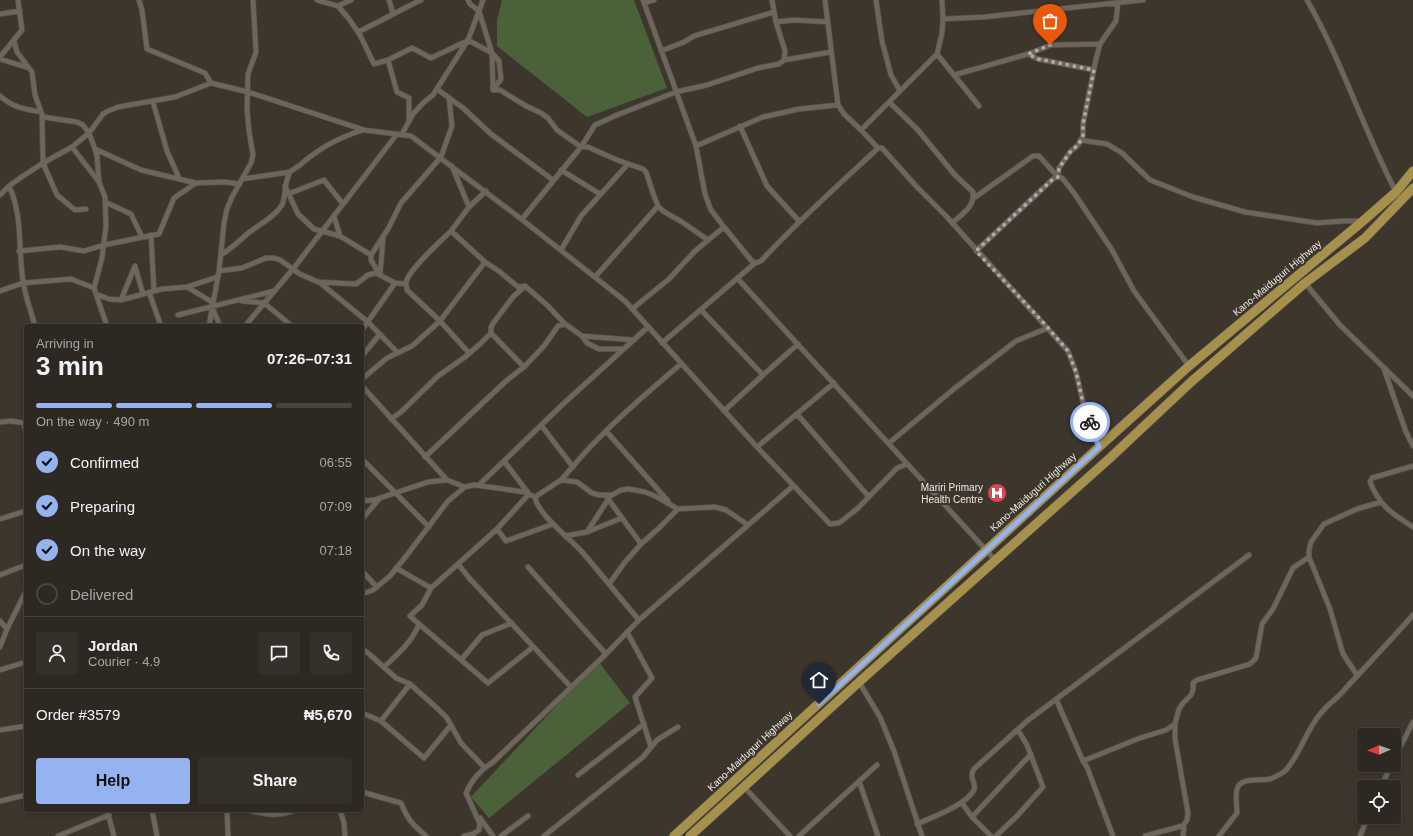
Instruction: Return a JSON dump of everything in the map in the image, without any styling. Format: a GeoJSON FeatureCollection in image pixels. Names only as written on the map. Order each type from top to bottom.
{"type":"FeatureCollection","features":[{"type":"Feature","properties":{"kind":"highway","name":"Kano-Maiduguri Highway"},"geometry":{"type":"LineString","coordinates":[[674,836],[1189,366],[1363,221],[1396,192],[1413,171]]}},
{"type":"Feature","properties":{"kind":"highway"},"geometry":{"type":"LineString","coordinates":[[690,836],[859,682],[996,561],[1192,382],[1305,283],[1365,238],[1413,188]]}},
{"type":"Feature","properties":{"kind":"street"},"geometry":{"type":"LineString","coordinates":[[18,0],[22,30],[0,58],[29,68]]}},
{"type":"Feature","properties":{"kind":"street"},"geometry":{"type":"LineString","coordinates":[[139,0],[142,10],[147,49],[205,73],[211,83]]}},
{"type":"Feature","properties":{"kind":"street"},"geometry":{"type":"LineString","coordinates":[[209,324],[227,210],[232,197],[251,163],[253,155],[249,131],[248,74],[256,52],[253,0]]}},
{"type":"Feature","properties":{"kind":"street"},"geometry":{"type":"LineString","coordinates":[[317,0],[338,6],[358,32],[374,64],[388,60],[412,48],[431,58],[468,40]]}},
{"type":"Feature","properties":{"kind":"street"},"geometry":{"type":"LineString","coordinates":[[338,6],[351,0]]}},
{"type":"Feature","properties":{"kind":"street"},"geometry":{"type":"LineString","coordinates":[[389,0],[393,13]]}},
{"type":"Feature","properties":{"kind":"street"},"geometry":{"type":"LineString","coordinates":[[358,32],[421,0]]}},
{"type":"Feature","properties":{"kind":"street"},"geometry":{"type":"LineString","coordinates":[[468,0],[470,4],[479,11],[492,53],[493,90]]}},
{"type":"Feature","properties":{"kind":"street"},"geometry":{"type":"LineString","coordinates":[[248,324],[293,269],[413,114],[433,95],[468,40],[483,0]]}},
{"type":"Feature","properties":{"kind":"street"},"geometry":{"type":"LineString","coordinates":[[654,0],[643,1],[696,146],[705,194],[711,210],[755,263]]}},
{"type":"Feature","properties":{"kind":"street"},"geometry":{"type":"LineString","coordinates":[[772,0],[776,22],[785,51],[784,60]]}},
{"type":"Feature","properties":{"kind":"street"},"geometry":{"type":"LineString","coordinates":[[825,0],[838,106],[878,148],[882,148],[886,152],[1068,351],[1076,372],[1084,407],[1099,447]]}},
{"type":"Feature","properties":{"kind":"street"},"geometry":{"type":"LineString","coordinates":[[876,0],[882,41],[891,75],[900,91]]}},
{"type":"Feature","properties":{"kind":"street"},"geometry":{"type":"LineString","coordinates":[[861,130],[937,54],[942,33],[942,0]]}},
{"type":"Feature","properties":{"kind":"street"},"geometry":{"type":"LineString","coordinates":[[943,19],[984,17],[1142,0]]}},
{"type":"Feature","properties":{"kind":"street"},"geometry":{"type":"LineString","coordinates":[[1307,0],[1319,21],[1380,162],[1396,192]]}},
{"type":"Feature","properties":{"kind":"street"},"geometry":{"type":"LineString","coordinates":[[1058,177],[1059,168],[1070,152],[1078,145],[1083,136],[1083,124],[1100,44],[1116,21],[1115,2]]}},
{"type":"Feature","properties":{"kind":"street"},"geometry":{"type":"LineString","coordinates":[[0,14],[20,11]]}},
{"type":"Feature","properties":{"kind":"street"},"geometry":{"type":"LineString","coordinates":[[661,51],[684,42],[694,36],[774,12]]}},
{"type":"Feature","properties":{"kind":"street"},"geometry":{"type":"LineString","coordinates":[[776,22],[794,20],[828,22]]}},
{"type":"Feature","properties":{"kind":"street"},"geometry":{"type":"LineString","coordinates":[[468,40],[492,53],[499,61],[501,79],[493,90]]}},
{"type":"Feature","properties":{"kind":"street"},"geometry":{"type":"LineString","coordinates":[[14,41],[17,52],[32,72],[35,95],[42,115],[43,163],[57,195],[75,210],[86,209]]}},
{"type":"Feature","properties":{"kind":"street"},"geometry":{"type":"LineString","coordinates":[[954,75],[1028,54],[1050,45],[1100,44]]}},
{"type":"Feature","properties":{"kind":"street"},"geometry":{"type":"LineString","coordinates":[[522,219],[581,146],[595,125],[676,92],[758,68],[779,64],[784,60],[831,52]]}},
{"type":"Feature","properties":{"kind":"street"},"geometry":{"type":"LineString","coordinates":[[937,54],[978,106]]}},
{"type":"Feature","properties":{"kind":"street"},"geometry":{"type":"LineString","coordinates":[[1028,54],[1038,59],[1094,70]]}},
{"type":"Feature","properties":{"kind":"street"},"geometry":{"type":"LineString","coordinates":[[388,60],[397,92],[409,98],[409,121]]}},
{"type":"Feature","properties":{"kind":"street"},"geometry":{"type":"LineString","coordinates":[[0,195],[9,186],[43,163],[72,147],[89,133],[103,114],[108,111],[118,107],[175,97],[211,83],[248,92],[364,130],[412,136],[486,191],[625,301],[757,447],[830,524],[839,524],[869,497],[897,468],[907,464]]}},
{"type":"Feature","properties":{"kind":"street"},"geometry":{"type":"LineString","coordinates":[[437,89],[463,108],[491,134],[553,180]]}},
{"type":"Feature","properties":{"kind":"street"},"geometry":{"type":"LineString","coordinates":[[493,90],[500,90],[526,106],[541,113],[548,118],[558,130],[581,146],[588,147],[643,169],[646,172],[658,206],[663,211],[708,240]]}},
{"type":"Feature","properties":{"kind":"street"},"geometry":{"type":"LineString","coordinates":[[0,96],[19,108],[42,115],[77,122],[83,125],[89,133],[97,156],[98,182]]}},
{"type":"Feature","properties":{"kind":"street"},"geometry":{"type":"LineString","coordinates":[[380,275],[371,260],[371,255],[383,238],[401,203],[441,158],[452,126],[449,98]]}},
{"type":"Feature","properties":{"kind":"street"},"geometry":{"type":"LineString","coordinates":[[153,102],[167,151],[179,178]]}},
{"type":"Feature","properties":{"kind":"street"},"geometry":{"type":"LineString","coordinates":[[889,102],[918,130],[954,174],[973,192],[974,198]]}},
{"type":"Feature","properties":{"kind":"street"},"geometry":{"type":"LineString","coordinates":[[696,146],[763,117],[799,109],[838,106]]}},
{"type":"Feature","properties":{"kind":"street"},"geometry":{"type":"LineString","coordinates":[[740,126],[767,186],[799,221]]}},
{"type":"Feature","properties":{"kind":"street"},"geometry":{"type":"LineString","coordinates":[[95,149],[141,170],[196,183],[241,181],[290,172],[325,146],[352,133],[364,130]]}},
{"type":"Feature","properties":{"kind":"street"},"geometry":{"type":"LineString","coordinates":[[1080,140],[1107,144],[1122,153],[1150,180],[1193,197],[1245,212],[1317,223],[1363,221]]}},
{"type":"Feature","properties":{"kind":"street"},"geometry":{"type":"LineString","coordinates":[[72,147],[98,182],[105,197],[106,226],[104,246],[94,288],[105,324]]}},
{"type":"Feature","properties":{"kind":"street"},"geometry":{"type":"LineString","coordinates":[[662,343],[755,263],[760,261],[799,221],[878,148]]}},
{"type":"Feature","properties":{"kind":"street"},"geometry":{"type":"LineString","coordinates":[[952,223],[970,206],[974,198],[1033,156],[1039,156],[1058,177],[1062,178],[1074,193],[1112,250],[1134,292],[1189,366]]}},
{"type":"Feature","properties":{"kind":"street"},"geometry":{"type":"LineString","coordinates":[[451,164],[469,207]]}},
{"type":"Feature","properties":{"kind":"street"},"geometry":{"type":"LineString","coordinates":[[561,250],[581,216],[628,164]]}},
{"type":"Feature","properties":{"kind":"street"},"geometry":{"type":"LineString","coordinates":[[561,170],[600,194]]}},
{"type":"Feature","properties":{"kind":"street"},"geometry":{"type":"LineString","coordinates":[[221,255],[233,248],[247,234],[273,215],[282,204],[285,186],[290,172]]}},
{"type":"Feature","properties":{"kind":"street"},"geometry":{"type":"LineString","coordinates":[[976,251],[1053,179],[1058,177]]}},
{"type":"Feature","properties":{"kind":"street"},"geometry":{"type":"LineString","coordinates":[[288,194],[324,180],[343,204]]}},
{"type":"Feature","properties":{"kind":"street"},"geometry":{"type":"LineString","coordinates":[[19,250],[60,247],[84,251],[159,234],[174,198],[196,183]]}},
{"type":"Feature","properties":{"kind":"street"},"geometry":{"type":"LineString","coordinates":[[9,186],[13,195],[20,230],[19,250],[23,283],[34,324]]}},
{"type":"Feature","properties":{"kind":"street"},"geometry":{"type":"LineString","coordinates":[[285,186],[298,214],[314,230],[322,230],[340,236],[371,255]]}},
{"type":"Feature","properties":{"kind":"street"},"geometry":{"type":"LineString","coordinates":[[469,353],[440,321],[407,290],[406,284],[408,278],[416,268],[451,231],[469,207],[486,191]]}},
{"type":"Feature","properties":{"kind":"street"},"geometry":{"type":"LineString","coordinates":[[105,202],[131,214],[142,237]]}},
{"type":"Feature","properties":{"kind":"street"},"geometry":{"type":"LineString","coordinates":[[595,277],[658,206]]}},
{"type":"Feature","properties":{"kind":"street"},"geometry":{"type":"LineString","coordinates":[[334,216],[340,236]]}},
{"type":"Feature","properties":{"kind":"street"},"geometry":{"type":"LineString","coordinates":[[632,309],[669,279],[695,251],[724,227]]}},
{"type":"Feature","properties":{"kind":"street"},"geometry":{"type":"LineString","coordinates":[[451,231],[485,262],[518,287],[524,286],[547,305],[565,324],[582,336],[587,343],[599,349],[624,349]]}},
{"type":"Feature","properties":{"kind":"street"},"geometry":{"type":"LineString","coordinates":[[151,235],[154,291]]}},
{"type":"Feature","properties":{"kind":"street"},"geometry":{"type":"LineString","coordinates":[[380,275],[383,238]]}},
{"type":"Feature","properties":{"kind":"street"},"geometry":{"type":"LineString","coordinates":[[218,271],[242,268],[266,258],[280,260],[300,274],[318,282],[368,322],[398,352]]}},
{"type":"Feature","properties":{"kind":"street"},"geometry":{"type":"LineString","coordinates":[[364,377],[387,358],[412,346],[440,321],[485,262]]}},
{"type":"Feature","properties":{"kind":"street"},"geometry":{"type":"LineString","coordinates":[[121,300],[135,266],[143,294]]}},
{"type":"Feature","properties":{"kind":"street"},"geometry":{"type":"LineString","coordinates":[[318,282],[356,284],[373,273],[396,283],[406,284]]}},
{"type":"Feature","properties":{"kind":"street"},"geometry":{"type":"LineString","coordinates":[[96,294],[109,300],[121,300],[162,289],[187,287],[217,277]]}},
{"type":"Feature","properties":{"kind":"street"},"geometry":{"type":"LineString","coordinates":[[738,278],[996,561]]}},
{"type":"Feature","properties":{"kind":"street"},"geometry":{"type":"LineString","coordinates":[[0,291],[23,283],[71,279],[94,288]]}},
{"type":"Feature","properties":{"kind":"street"},"geometry":{"type":"LineString","coordinates":[[364,327],[396,283]]}},
{"type":"Feature","properties":{"kind":"street"},"geometry":{"type":"LineString","coordinates":[[1305,283],[1340,325],[1413,396]]}},
{"type":"Feature","properties":{"kind":"street"},"geometry":{"type":"LineString","coordinates":[[391,419],[401,412],[438,376],[469,353],[490,333],[494,322],[513,297],[524,286]]}},
{"type":"Feature","properties":{"kind":"street"},"geometry":{"type":"LineString","coordinates":[[187,287],[212,302]]}},
{"type":"Feature","properties":{"kind":"street"},"geometry":{"type":"LineString","coordinates":[[178,315],[275,291]]}},
{"type":"Feature","properties":{"kind":"street"},"geometry":{"type":"LineString","coordinates":[[149,292],[160,324]]}},
{"type":"Feature","properties":{"kind":"street"},"geometry":{"type":"LineString","coordinates":[[238,300],[264,304],[289,324]]}},
{"type":"Feature","properties":{"kind":"street"},"geometry":{"type":"LineString","coordinates":[[212,307],[219,324]]}},
{"type":"Feature","properties":{"kind":"street"},"geometry":{"type":"LineString","coordinates":[[701,310],[763,375]]}},
{"type":"Feature","properties":{"kind":"street"},"geometry":{"type":"LineString","coordinates":[[425,457],[501,386],[524,367],[544,346],[558,326],[565,324]]}},
{"type":"Feature","properties":{"kind":"street"},"geometry":{"type":"LineString","coordinates":[[479,485],[541,425],[648,327]]}},
{"type":"Feature","properties":{"kind":"street"},"geometry":{"type":"LineString","coordinates":[[889,443],[955,388],[1016,341],[1048,328]]}},
{"type":"Feature","properties":{"kind":"street"},"geometry":{"type":"LineString","coordinates":[[490,333],[524,367]]}},
{"type":"Feature","properties":{"kind":"street"},"geometry":{"type":"LineString","coordinates":[[364,354],[380,334]]}},
{"type":"Feature","properties":{"kind":"street"},"geometry":{"type":"LineString","coordinates":[[582,336],[634,340]]}},
{"type":"Feature","properties":{"kind":"street"},"geometry":{"type":"LineString","coordinates":[[724,411],[798,344]]}},
{"type":"Feature","properties":{"kind":"street"},"geometry":{"type":"LineString","coordinates":[[535,498],[561,480],[606,431],[634,404],[681,364]]}},
{"type":"Feature","properties":{"kind":"street"},"geometry":{"type":"LineString","coordinates":[[1383,367],[1406,432],[1413,446]]}},
{"type":"Feature","properties":{"kind":"street"},"geometry":{"type":"LineString","coordinates":[[757,447],[834,383]]}},
{"type":"Feature","properties":{"kind":"street"},"geometry":{"type":"LineString","coordinates":[[364,388],[447,480],[465,487],[479,485],[529,494]]}},
{"type":"Feature","properties":{"kind":"street"},"geometry":{"type":"LineString","coordinates":[[797,414],[869,497]]}},
{"type":"Feature","properties":{"kind":"street"},"geometry":{"type":"LineString","coordinates":[[0,422],[11,421],[24,423]]}},
{"type":"Feature","properties":{"kind":"street"},"geometry":{"type":"LineString","coordinates":[[541,425],[573,467]]}},
{"type":"Feature","properties":{"kind":"street"},"geometry":{"type":"LineString","coordinates":[[606,431],[672,506]]}},
{"type":"Feature","properties":{"kind":"street"},"geometry":{"type":"LineString","coordinates":[[364,461],[429,527]]}},
{"type":"Feature","properties":{"kind":"street"},"geometry":{"type":"LineString","coordinates":[[504,461],[529,494],[535,498],[536,503],[553,524],[582,552],[638,620]]}},
{"type":"Feature","properties":{"kind":"street"},"geometry":{"type":"LineString","coordinates":[[1413,466],[1372,478],[1370,482],[1374,492],[1392,514],[1413,527]]}},
{"type":"Feature","properties":{"kind":"street"},"geometry":{"type":"LineString","coordinates":[[364,501],[368,502],[428,482],[447,480]]}},
{"type":"Feature","properties":{"kind":"street"},"geometry":{"type":"LineString","coordinates":[[561,480],[577,482],[592,493],[607,498],[641,544]]}},
{"type":"Feature","properties":{"kind":"street"},"geometry":{"type":"LineString","coordinates":[[464,836],[473,835],[479,830],[480,824],[466,793],[468,788],[484,767],[492,764],[606,654],[638,620],[793,486]]}},
{"type":"Feature","properties":{"kind":"street"},"geometry":{"type":"LineString","coordinates":[[364,593],[373,590],[390,576],[448,501],[465,487]]}},
{"type":"Feature","properties":{"kind":"street"},"geometry":{"type":"LineString","coordinates":[[587,532],[607,498],[621,490],[629,489],[645,492],[678,509],[715,507],[726,510],[748,525]]}},
{"type":"Feature","properties":{"kind":"street"},"geometry":{"type":"LineString","coordinates":[[529,494],[497,529],[431,588],[422,605],[410,616],[488,683],[533,647]]}},
{"type":"Feature","properties":{"kind":"street"},"geometry":{"type":"LineString","coordinates":[[364,517],[381,497]]}},
{"type":"Feature","properties":{"kind":"street"},"geometry":{"type":"LineString","coordinates":[[1357,675],[1344,654],[1330,609],[1309,557],[1309,550],[1311,542],[1324,524],[1357,509],[1381,502]]}},
{"type":"Feature","properties":{"kind":"street"},"geometry":{"type":"LineString","coordinates":[[609,584],[625,562],[641,544],[660,528],[678,509]]}},
{"type":"Feature","properties":{"kind":"street"},"geometry":{"type":"LineString","coordinates":[[0,519],[24,511]]}},
{"type":"Feature","properties":{"kind":"street"},"geometry":{"type":"LineString","coordinates":[[566,536],[587,532],[622,518]]}},
{"type":"Feature","properties":{"kind":"street"},"geometry":{"type":"LineString","coordinates":[[497,529],[506,541],[553,524]]}},
{"type":"Feature","properties":{"kind":"street"},"geometry":{"type":"LineString","coordinates":[[917,824],[962,803],[974,790],[971,776],[974,769],[1027,721],[1249,555]]}},
{"type":"Feature","properties":{"kind":"street"},"geometry":{"type":"LineString","coordinates":[[1183,836],[1183,826],[1187,820],[1188,813],[1175,739],[1175,724],[1179,710],[1183,703],[1191,695],[1194,683],[1197,680],[1250,664],[1256,658],[1262,624],[1265,618],[1273,609],[1279,593],[1293,568],[1309,557]]}},
{"type":"Feature","properties":{"kind":"street"},"geometry":{"type":"LineString","coordinates":[[458,564],[470,580],[571,687]]}},
{"type":"Feature","properties":{"kind":"street"},"geometry":{"type":"LineString","coordinates":[[0,575],[24,567]]}},
{"type":"Feature","properties":{"kind":"street"},"geometry":{"type":"LineString","coordinates":[[528,567],[606,654]]}},
{"type":"Feature","properties":{"kind":"street"},"geometry":{"type":"LineString","coordinates":[[396,568],[431,588]]}},
{"type":"Feature","properties":{"kind":"street"},"geometry":{"type":"LineString","coordinates":[[364,574],[377,587]]}},
{"type":"Feature","properties":{"kind":"street"},"geometry":{"type":"LineString","coordinates":[[0,647],[24,595]]}},
{"type":"Feature","properties":{"kind":"street"},"geometry":{"type":"LineString","coordinates":[[1220,836],[1237,813],[1236,791],[1238,786],[1247,781],[1270,779],[1286,770],[1321,713],[1381,651],[1413,615]]}},
{"type":"Feature","properties":{"kind":"street"},"geometry":{"type":"LineString","coordinates":[[0,621],[7,629]]}},
{"type":"Feature","properties":{"kind":"street"},"geometry":{"type":"LineString","coordinates":[[461,660],[482,635],[512,623]]}},
{"type":"Feature","properties":{"kind":"street"},"geometry":{"type":"LineString","coordinates":[[384,667],[409,642],[419,624]]}},
{"type":"Feature","properties":{"kind":"street"},"geometry":{"type":"LineString","coordinates":[[627,632],[652,678],[635,697],[651,747]]}},
{"type":"Feature","properties":{"kind":"street"},"geometry":{"type":"LineString","coordinates":[[364,650],[396,678],[410,684],[447,718],[461,743],[484,767]]}},
{"type":"Feature","properties":{"kind":"street"},"geometry":{"type":"LineString","coordinates":[[0,670],[24,663]]}},
{"type":"Feature","properties":{"kind":"street"},"geometry":{"type":"LineString","coordinates":[[859,682],[883,724],[894,751],[922,836]]}},
{"type":"Feature","properties":{"kind":"street"},"geometry":{"type":"LineString","coordinates":[[381,721],[410,684]]}},
{"type":"Feature","properties":{"kind":"street"},"geometry":{"type":"LineString","coordinates":[[1056,699],[1092,779],[1113,836]]}},
{"type":"Feature","properties":{"kind":"street"},"geometry":{"type":"LineString","coordinates":[[364,714],[381,721],[424,758],[451,725]]}},
{"type":"Feature","properties":{"kind":"street"},"geometry":{"type":"LineString","coordinates":[[1401,745],[1413,722]]}},
{"type":"Feature","properties":{"kind":"street"},"geometry":{"type":"LineString","coordinates":[[578,775],[644,724]]}},
{"type":"Feature","properties":{"kind":"street"},"geometry":{"type":"LineString","coordinates":[[1083,760],[1140,738],[1166,730],[1175,724]]}},
{"type":"Feature","properties":{"kind":"street"},"geometry":{"type":"LineString","coordinates":[[0,730],[24,726]]}},
{"type":"Feature","properties":{"kind":"street"},"geometry":{"type":"LineString","coordinates":[[544,836],[643,757],[657,740],[678,727]]}},
{"type":"Feature","properties":{"kind":"street"},"geometry":{"type":"LineString","coordinates":[[996,836],[1017,816],[1043,787],[1028,745],[1018,730]]}},
{"type":"Feature","properties":{"kind":"street"},"geometry":{"type":"LineString","coordinates":[[972,816],[1031,754]]}},
{"type":"Feature","properties":{"kind":"street"},"geometry":{"type":"LineString","coordinates":[[798,836],[877,765]]}},
{"type":"Feature","properties":{"kind":"street"},"geometry":{"type":"LineString","coordinates":[[859,781],[878,836]]}},
{"type":"Feature","properties":{"kind":"street"},"geometry":{"type":"LineString","coordinates":[[744,787],[790,836]]}},
{"type":"Feature","properties":{"kind":"street"},"geometry":{"type":"LineString","coordinates":[[364,792],[401,803],[411,823],[426,836]]}},
{"type":"Feature","properties":{"kind":"street"},"geometry":{"type":"LineString","coordinates":[[0,801],[24,795]]}},
{"type":"Feature","properties":{"kind":"street"},"geometry":{"type":"LineString","coordinates":[[962,803],[991,836]]}},
{"type":"Feature","properties":{"kind":"street"},"geometry":{"type":"LineString","coordinates":[[108,812],[114,836]]}},
{"type":"Feature","properties":{"kind":"street"},"geometry":{"type":"LineString","coordinates":[[152,812],[157,836]]}},
{"type":"Feature","properties":{"kind":"street"},"geometry":{"type":"LineString","coordinates":[[227,812],[228,836]]}},
{"type":"Feature","properties":{"kind":"street"},"geometry":{"type":"LineString","coordinates":[[255,812],[266,815],[283,815],[291,812]]}},
{"type":"Feature","properties":{"kind":"street"},"geometry":{"type":"LineString","coordinates":[[341,812],[344,823],[345,836]]}},
{"type":"Feature","properties":{"kind":"street"},"geometry":{"type":"LineString","coordinates":[[476,813],[494,836]]}},
{"type":"Feature","properties":{"kind":"street"},"geometry":{"type":"LineString","coordinates":[[58,836],[109,816]]}},
{"type":"Feature","properties":{"kind":"street"},"geometry":{"type":"LineString","coordinates":[[501,836],[528,816]]}},
{"type":"Feature","properties":{"kind":"street"},"geometry":{"type":"LineString","coordinates":[[1360,836],[1365,824]]}},
{"type":"Feature","properties":{"kind":"street"},"geometry":{"type":"LineString","coordinates":[[1145,836],[1178,826],[1183,826]]}},
{"type":"Feature","properties":{"kind":"green space"},"geometry":{"type":"Polygon","coordinates":[[[502,0],[634,0],[667,88],[587,117],[497,46],[497,20],[502,0]]]}},
{"type":"Feature","properties":{"kind":"green space"},"geometry":{"type":"Polygon","coordinates":[[[598,661],[630,703],[489,818],[471,797],[598,661]]]}},
{"type":"Feature","properties":{"kind":"way so far"},"geometry":{"type":"LineString","coordinates":[[1050,45],[1028,54],[1038,59],[1094,70],[1083,124],[1083,136],[1078,145],[1070,152],[1059,168],[1058,177],[1053,179],[976,251],[1068,351],[1076,372],[1084,407],[1090,422]]}},
{"type":"Feature","properties":{"kind":"place","name":"Mariri Primary Health Centre"},"geometry":{"type":"Point","coordinates":[997,493]}},
{"type":"Feature","properties":{"kind":"route"},"geometry":{"type":"LineString","coordinates":[[819,704],[1099,447],[1090,422]]}}]}
